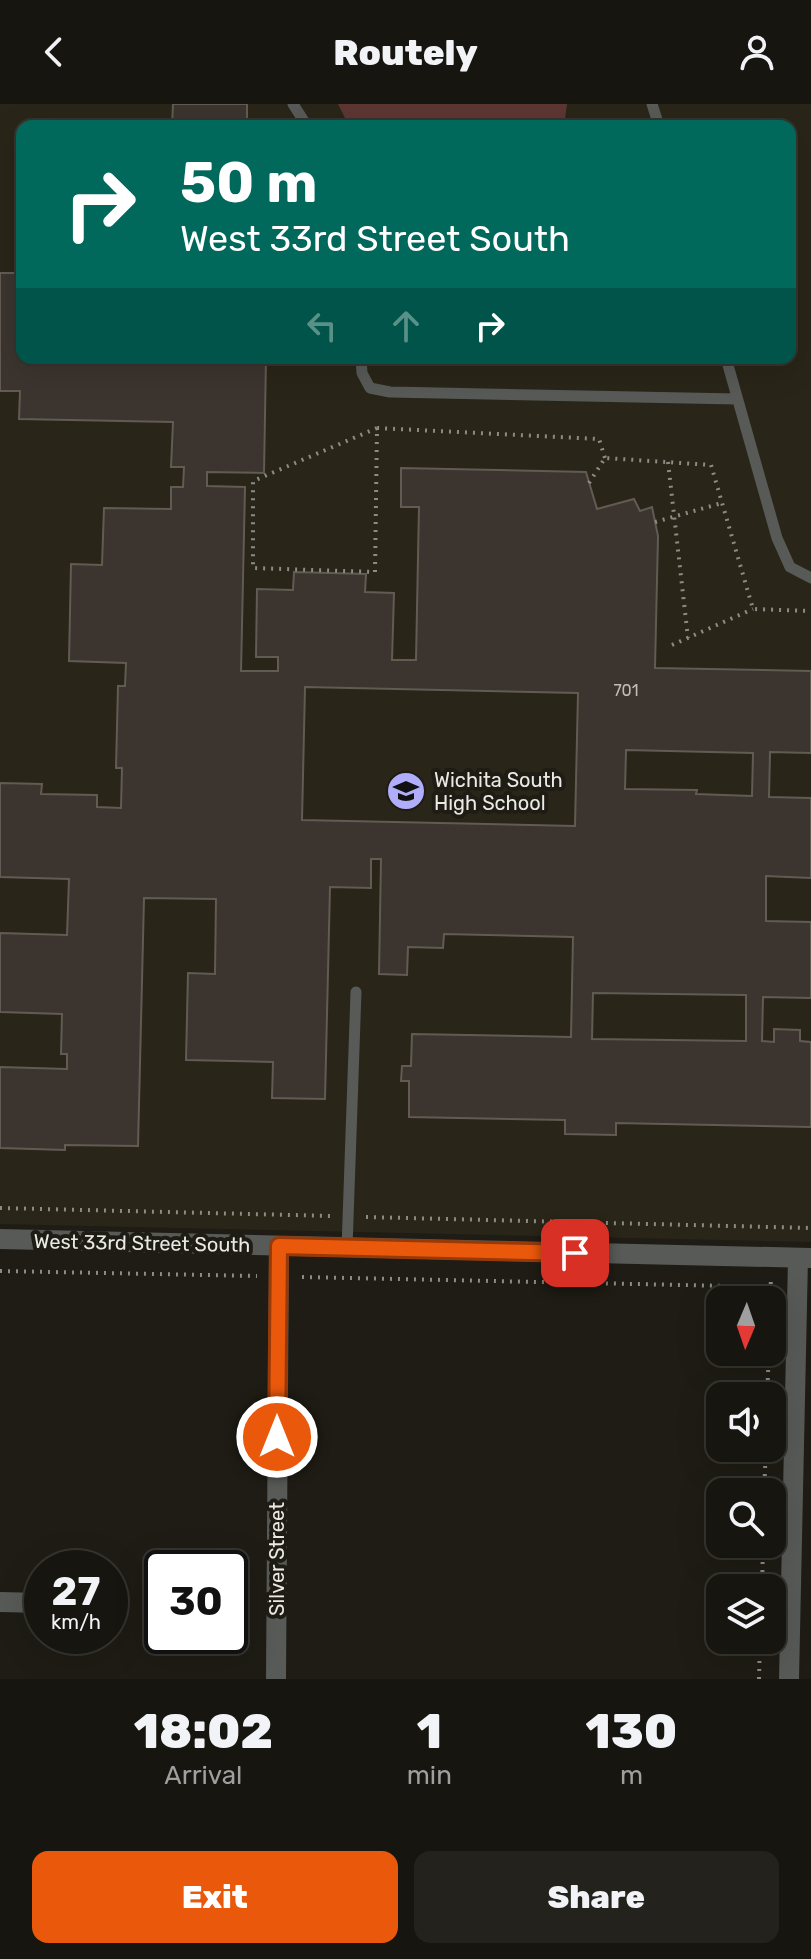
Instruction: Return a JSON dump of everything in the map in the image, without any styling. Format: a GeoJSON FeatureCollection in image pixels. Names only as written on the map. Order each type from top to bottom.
{"type":"FeatureCollection","features":[{"type":"Feature","properties":{"kind":"street","name":"West 33rd Street South"},"geometry":{"type":"LineString","coordinates":[[0,1239],[804,1258]]}},
{"type":"Feature","properties":{"kind":"street","name":"Silver Street"},"geometry":{"type":"LineString","coordinates":[[276,1679],[279,1246]]}},
{"type":"Feature","properties":{"kind":"street"},"geometry":{"type":"LineString","coordinates":[[789,1679],[797,1288],[804,1258]]}},
{"type":"Feature","properties":{"kind":"street"},"geometry":{"type":"LineString","coordinates":[[0,1602],[24,1603]]}},
{"type":"Feature","properties":{"kind":"lane"},"geometry":{"type":"LineString","coordinates":[[361,364],[362,373],[370,388],[390,392],[737,399]]}},
{"type":"Feature","properties":{"kind":"lane"},"geometry":{"type":"LineString","coordinates":[[728,364],[777,538],[790,567],[811,578]]}},
{"type":"Feature","properties":{"kind":"lane"},"geometry":{"type":"LineString","coordinates":[[347,1248],[356,992]]}},
{"type":"Feature","properties":{"kind":"path"},"geometry":{"type":"LineString","coordinates":[[377,428],[375,572],[253,568],[253,481],[377,428],[599,439],[605,458]]}},
{"type":"Feature","properties":{"kind":"path"},"geometry":{"type":"LineString","coordinates":[[605,458],[711,465],[753,609]]}},
{"type":"Feature","properties":{"kind":"path"},"geometry":{"type":"LineString","coordinates":[[589,483],[605,458]]}},
{"type":"Feature","properties":{"kind":"path"},"geometry":{"type":"LineString","coordinates":[[668,462],[688,638]]}},
{"type":"Feature","properties":{"kind":"path"},"geometry":{"type":"LineString","coordinates":[[655,522],[722,503]]}},
{"type":"Feature","properties":{"kind":"path"},"geometry":{"type":"LineString","coordinates":[[672,645],[753,609],[811,611]]}},
{"type":"Feature","properties":{"kind":"path"},"geometry":{"type":"LineString","coordinates":[[0,1208],[811,1228]]}},
{"type":"Feature","properties":{"kind":"path"},"geometry":{"type":"LineString","coordinates":[[0,1271],[797,1288]]}},
{"type":"Feature","properties":{"kind":"path"},"geometry":{"type":"LineString","coordinates":[[759,1679],[760,1654]]}},
{"type":"Feature","properties":{"kind":"shaded area","name":"Wichita South High School"},"geometry":{"type":"Polygon","coordinates":[[[0,104],[811,104],[811,1242],[0,1224],[0,104]]]}},
{"type":"Feature","properties":{"kind":"shaded area"},"geometry":{"type":"Polygon","coordinates":[[[338,104],[567,104],[565,120],[346,120],[338,104]]]}},
{"type":"Feature","properties":{"kind":"building"},"geometry":{"type":"Polygon","coordinates":[[[173,104],[247,104],[247,120],[172,120],[173,104]]]}},
{"type":"Feature","properties":{"kind":"building","name":"Wichita South High School"},"geometry":{"type":"Polygon","coordinates":[[[0,273],[16,273],[16,364],[266,364],[264,473],[207,472],[207,486],[245,487],[241,671],[278,671],[278,657],[256,657],[257,589],[293,590],[294,572],[366,574],[365,592],[394,593],[392,660],[416,660],[419,507],[401,507],[401,468],[586,472],[597,509],[634,499],[640,511],[652,507],[658,536],[655,668],[811,671],[811,753],[770,752],[769,797],[811,798],[811,878],[766,876],[766,921],[811,922],[811,998],[763,997],[762,1041],[774,1042],[774,1029],[800,1030],[800,1041],[811,1042],[811,1127],[616,1123],[616,1135],[565,1134],[565,1120],[409,1117],[409,1081],[401,1081],[402,1066],[411,1066],[412,1034],[571,1037],[573,937],[444,934],[443,948],[408,947],[407,975],[379,974],[381,859],[371,859],[371,888],[330,887],[325,1099],[272,1098],[273,1062],[186,1060],[188,973],[215,974],[216,899],[144,898],[138,1146],[65,1145],[65,1150],[0,1148],[0,1067],[67,1069],[67,1054],[61,1054],[62,1014],[0,1012],[0,933],[67,935],[69,879],[0,877],[0,783],[42,784],[41,794],[97,795],[97,807],[121,808],[122,768],[116,768],[118,686],[125,686],[126,663],[69,661],[71,564],[102,565],[104,508],[171,509],[171,487],[183,487],[184,467],[171,467],[173,422],[19,419],[20,391],[0,391],[0,273]],[[305,687],[302,820],[575,826],[578,693],[305,687]],[[626,750],[625,789],[697,790],[696,794],[752,796],[753,753],[626,750]],[[593,993],[592,1039],[746,1041],[746,995],[593,993]]]}},
{"type":"Feature","properties":{"kind":"place","name":"Wichita South High School"},"geometry":{"type":"Point","coordinates":[406,791]}},
{"type":"Feature","properties":{"kind":"route"},"geometry":{"type":"LineString","coordinates":[[277,1437],[279,1246],[575,1253]]}}]}
